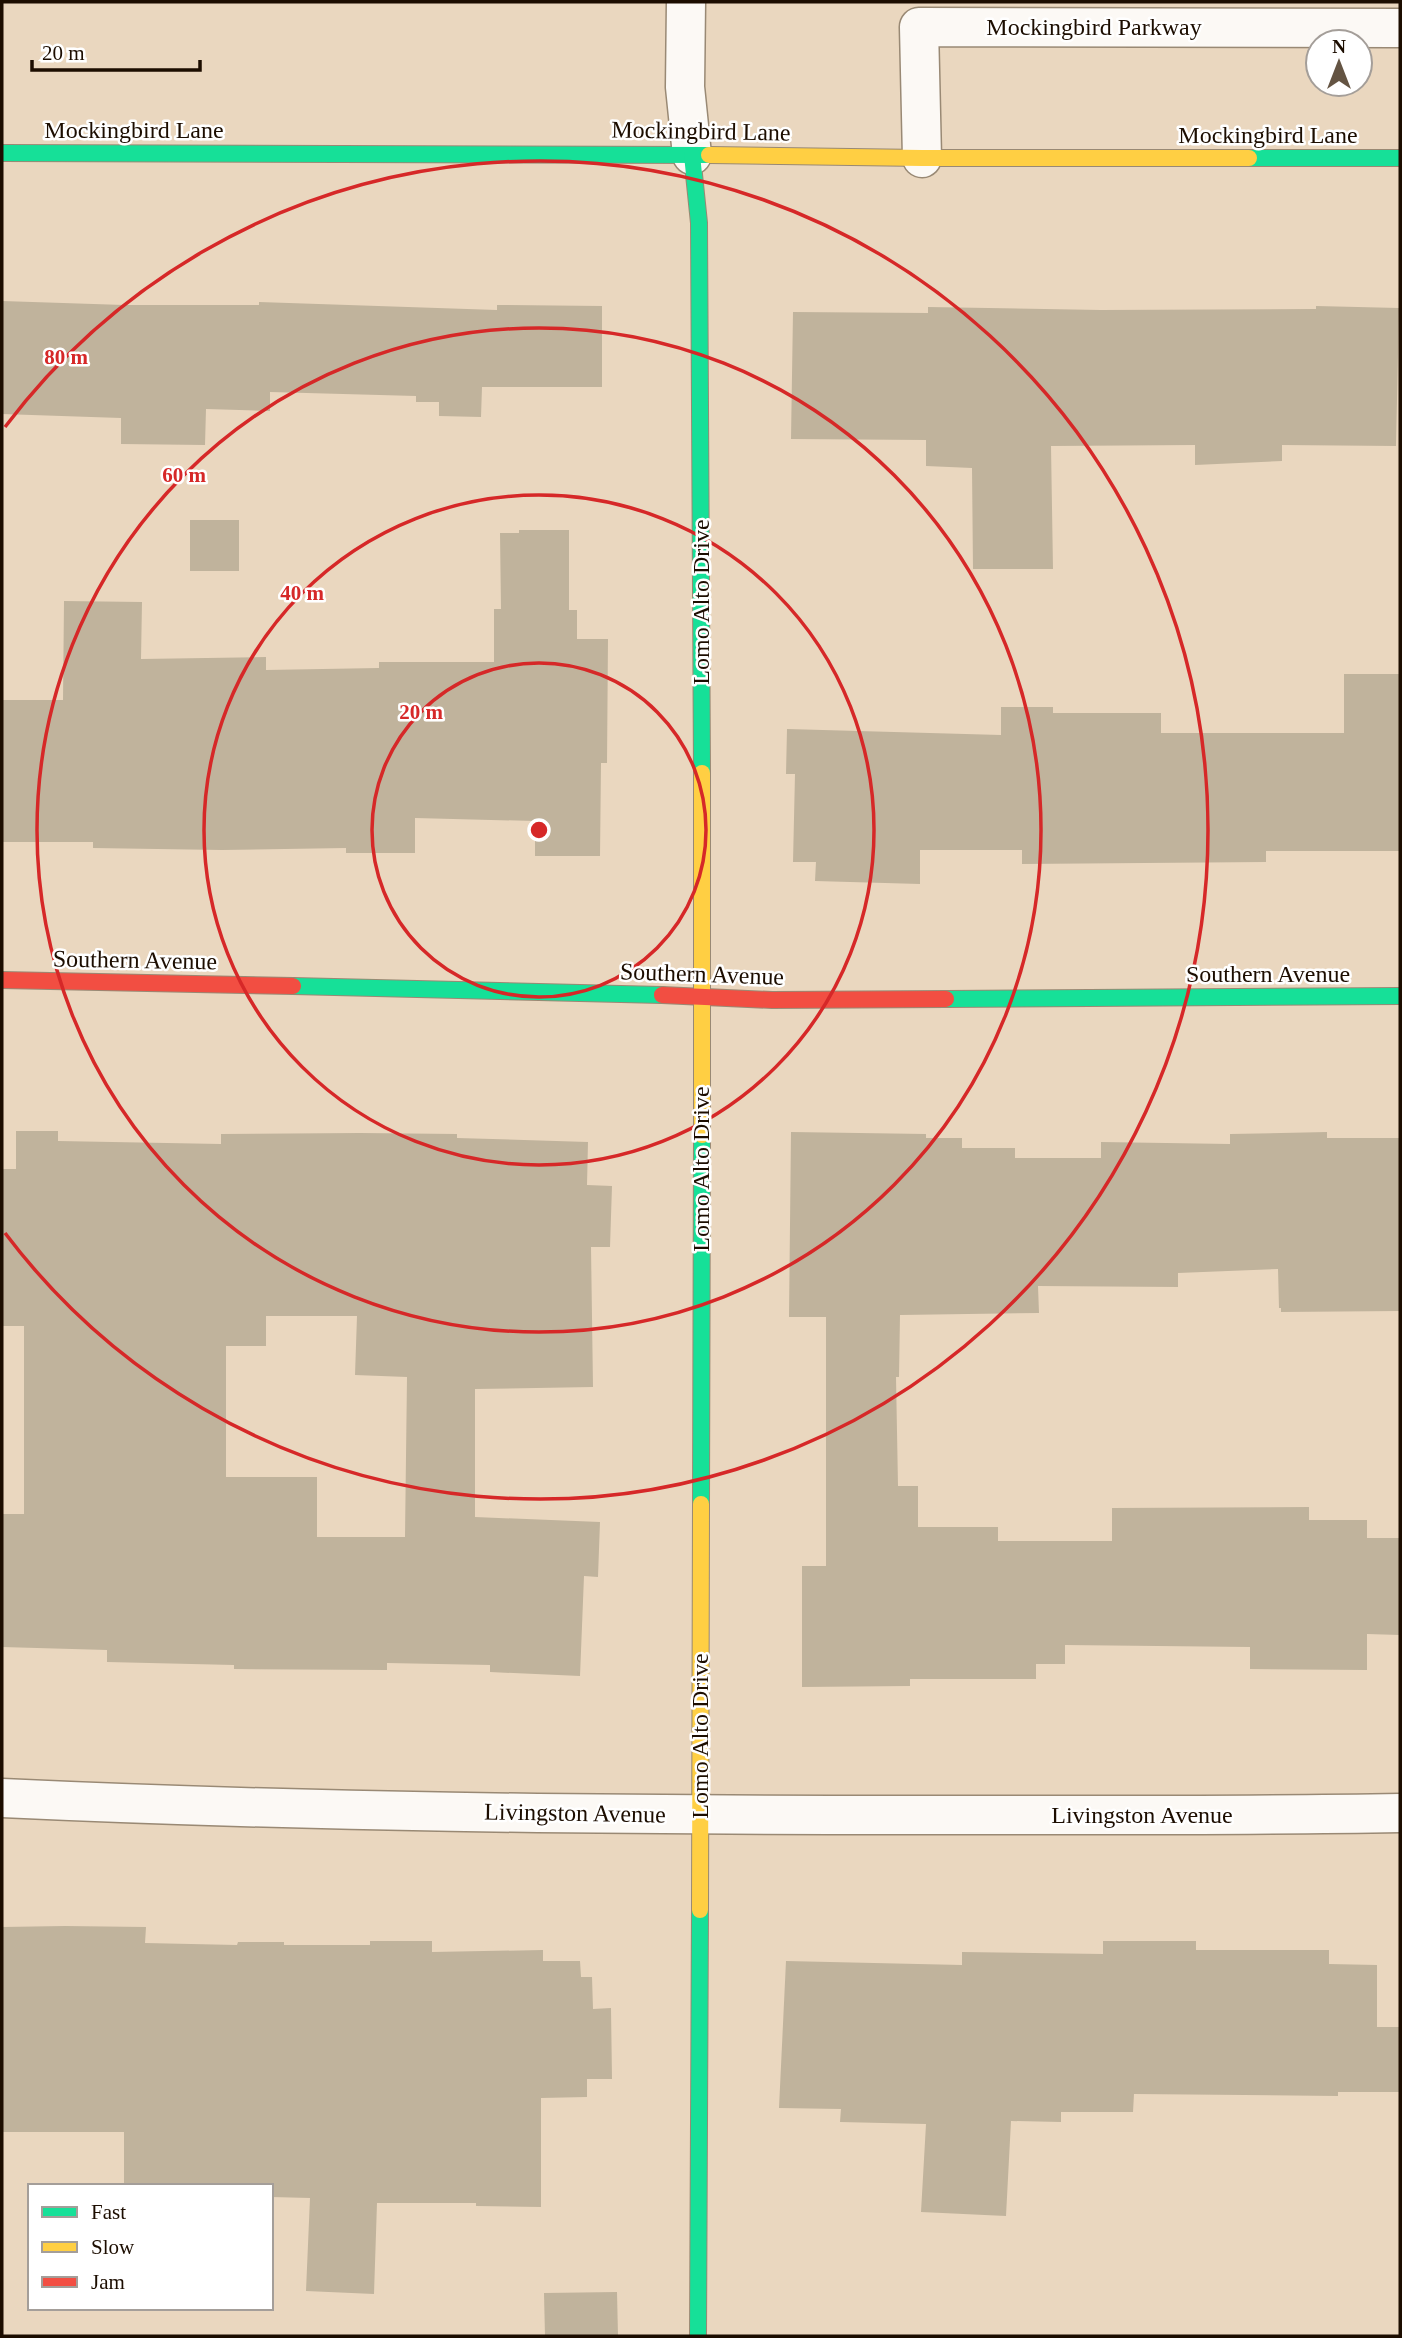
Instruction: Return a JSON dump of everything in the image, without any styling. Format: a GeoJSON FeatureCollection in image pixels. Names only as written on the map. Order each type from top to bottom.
{"type":"FeatureCollection","features":[{"type":"Feature","properties":{"kind":"street","name":"Lomo Alto Drive"},"geometry":{"type":"LineString","coordinates":[[686,2],[685,87],[699,223],[703,998],[698,2336]]}},
{"type":"Feature","properties":{"kind":"street","name":"Mockingbird Parkway"},"geometry":{"type":"LineString","coordinates":[[922,158],[919,27],[1400,28]]}},
{"type":"Feature","properties":{"kind":"street","name":"Mockingbird Lane"},"geometry":{"type":"LineString","coordinates":[[2,153],[1400,159]]}},
{"type":"Feature","properties":{"kind":"street","name":"Southern Avenue"},"geometry":{"type":"LineString","coordinates":[[2,980],[786,1000],[1400,996]]}},
{"type":"Feature","properties":{"kind":"street","name":"Livingston Avenue"},"geometry":{"type":"LineString","coordinates":[[2,1798],[212,1808],[699,1815],[1400,1813]]}},
{"type":"Feature","properties":{"kind":"building"},"geometry":{"type":"Polygon","coordinates":[[[2,301],[124,305],[259,305],[259,302],[497,310],[497,305],[602,306],[602,387],[482,387],[481,417],[439,416],[439,402],[416,402],[416,396],[270,392],[270,411],[206,409],[205,445],[121,444],[121,418],[2,414],[2,301]]]}},
{"type":"Feature","properties":{"kind":"building"},"geometry":{"type":"Polygon","coordinates":[[[1316,306],[1399,308],[1396,446],[1282,445],[1282,461],[1195,465],[1195,445],[1051,446],[1053,569],[973,569],[972,468],[926,466],[926,440],[791,439],[793,312],[928,313],[928,307],[1101,310],[1316,309],[1316,306]]]}},
{"type":"Feature","properties":{"kind":"building"},"geometry":{"type":"Polygon","coordinates":[[[190,520],[239,520],[239,571],[190,571],[190,520]]]}},
{"type":"Feature","properties":{"kind":"building"},"geometry":{"type":"Polygon","coordinates":[[[519,530],[569,530],[569,610],[577,610],[577,639],[608,639],[607,763],[601,763],[600,856],[535,856],[535,821],[415,818],[415,853],[346,853],[346,848],[93,848],[93,842],[2,842],[2,700],[63,700],[64,601],[142,602],[141,659],[266,657],[266,670],[379,668],[379,662],[494,662],[494,609],[501,609],[500,533],[519,533],[519,530]]]}},
{"type":"Feature","properties":{"kind":"building"},"geometry":{"type":"Polygon","coordinates":[[[1344,674],[1400,674],[1400,851],[1266,851],[1266,862],[1022,864],[1022,850],[920,850],[920,884],[815,881],[816,862],[793,862],[795,774],[786,774],[787,729],[1001,735],[1001,707],[1053,707],[1053,713],[1161,713],[1161,733],[1344,733],[1344,674]]]}},
{"type":"Feature","properties":{"kind":"building"},"geometry":{"type":"Polygon","coordinates":[[[16,1131],[58,1131],[58,1141],[221,1144],[221,1134],[360,1133],[457,1134],[457,1138],[588,1142],[587,1185],[612,1186],[610,1247],[591,1247],[593,1387],[475,1389],[475,1517],[600,1522],[598,1577],[584,1576],[580,1676],[490,1672],[490,1665],[387,1663],[387,1670],[234,1669],[234,1665],[107,1662],[107,1650],[2,1647],[2,1514],[24,1514],[24,1326],[2,1326],[2,1169],[16,1169],[16,1131]],[[266,1316],[266,1346],[226,1346],[226,1477],[317,1477],[317,1537],[405,1537],[407,1377],[355,1375],[357,1316],[266,1316]]]}},
{"type":"Feature","properties":{"kind":"building"},"geometry":{"type":"Polygon","coordinates":[[[791,1132],[926,1134],[926,1138],[962,1138],[962,1148],[1015,1148],[1015,1158],[1101,1158],[1101,1142],[1230,1144],[1230,1134],[1327,1132],[1327,1138],[1400,1138],[1400,1311],[1281,1312],[1278,1269],[1178,1273],[1178,1287],[1038,1286],[1039,1313],[900,1315],[899,1377],[896,1377],[898,1486],[918,1486],[918,1527],[998,1527],[998,1541],[1112,1541],[1112,1508],[1309,1507],[1309,1520],[1367,1520],[1367,1538],[1400,1538],[1400,1635],[1367,1634],[1367,1670],[1250,1669],[1250,1647],[1065,1645],[1065,1664],[1036,1664],[1036,1679],[910,1679],[910,1686],[802,1687],[802,1566],[826,1566],[826,1317],[789,1317],[791,1132]]]}},
{"type":"Feature","properties":{"kind":"building"},"geometry":{"type":"Polygon","coordinates":[[[2,1927],[146,1927],[145,1943],[237,1945],[238,1942],[284,1942],[284,1945],[370,1945],[370,1941],[432,1941],[432,1952],[543,1950],[543,1961],[580,1961],[581,1977],[592,1977],[593,2009],[611,2008],[612,2079],[587,2079],[587,2097],[541,2098],[541,2207],[476,2206],[476,2203],[377,2203],[374,2294],[306,2291],[310,2198],[273,2197],[273,2184],[124,2184],[124,2132],[2,2132],[2,1927]]]}},
{"type":"Feature","properties":{"kind":"building"},"geometry":{"type":"Polygon","coordinates":[[[1103,1941],[1196,1941],[1196,1950],[1329,1950],[1329,1964],[1377,1965],[1377,2027],[1400,2027],[1400,2092],[1338,2092],[1338,2096],[1134,2094],[1133,2112],[1061,2112],[1061,2122],[1011,2121],[1006,2216],[921,2212],[926,2124],[840,2122],[841,2109],[779,2108],[786,1961],[962,1965],[962,1952],[1103,1954],[1103,1941]]]}},
{"type":"Feature","properties":{"kind":"building"},"geometry":{"type":"Polygon","coordinates":[[[617,2292],[618,2336],[545,2336],[544,2293],[617,2292]]]}},
{"type":"Feature","properties":{"kind":"traffic: fast"},"geometry":{"type":"LineString","coordinates":[[2,153],[709,155]]}},
{"type":"Feature","properties":{"kind":"traffic: fast"},"geometry":{"type":"LineString","coordinates":[[692,155],[699,223],[702,773]]}},
{"type":"Feature","properties":{"kind":"traffic: fast"},"geometry":{"type":"LineString","coordinates":[[1249,158],[1400,158]]}},
{"type":"Feature","properties":{"kind":"traffic: fast"},"geometry":{"type":"LineString","coordinates":[[293,986],[662,995]]}},
{"type":"Feature","properties":{"kind":"traffic: fast"},"geometry":{"type":"LineString","coordinates":[[946,999],[1400,996]]}},
{"type":"Feature","properties":{"kind":"traffic: fast"},"geometry":{"type":"LineString","coordinates":[[701,1504],[702,1135]]}},
{"type":"Feature","properties":{"kind":"traffic: fast"},"geometry":{"type":"LineString","coordinates":[[698,2336],[700,1910]]}},
{"type":"Feature","properties":{"kind":"traffic: slow"},"geometry":{"type":"LineString","coordinates":[[709,155],[1249,158]]}},
{"type":"Feature","properties":{"kind":"traffic: slow"},"geometry":{"type":"LineString","coordinates":[[702,773],[702,1135]]}},
{"type":"Feature","properties":{"kind":"traffic: slow"},"geometry":{"type":"LineString","coordinates":[[700,1910],[701,1504]]}},
{"type":"Feature","properties":{"kind":"traffic: jam"},"geometry":{"type":"LineString","coordinates":[[2,980],[293,986]]}},
{"type":"Feature","properties":{"kind":"traffic: jam"},"geometry":{"type":"LineString","coordinates":[[662,995],[772,1000],[946,999]]}}]}
